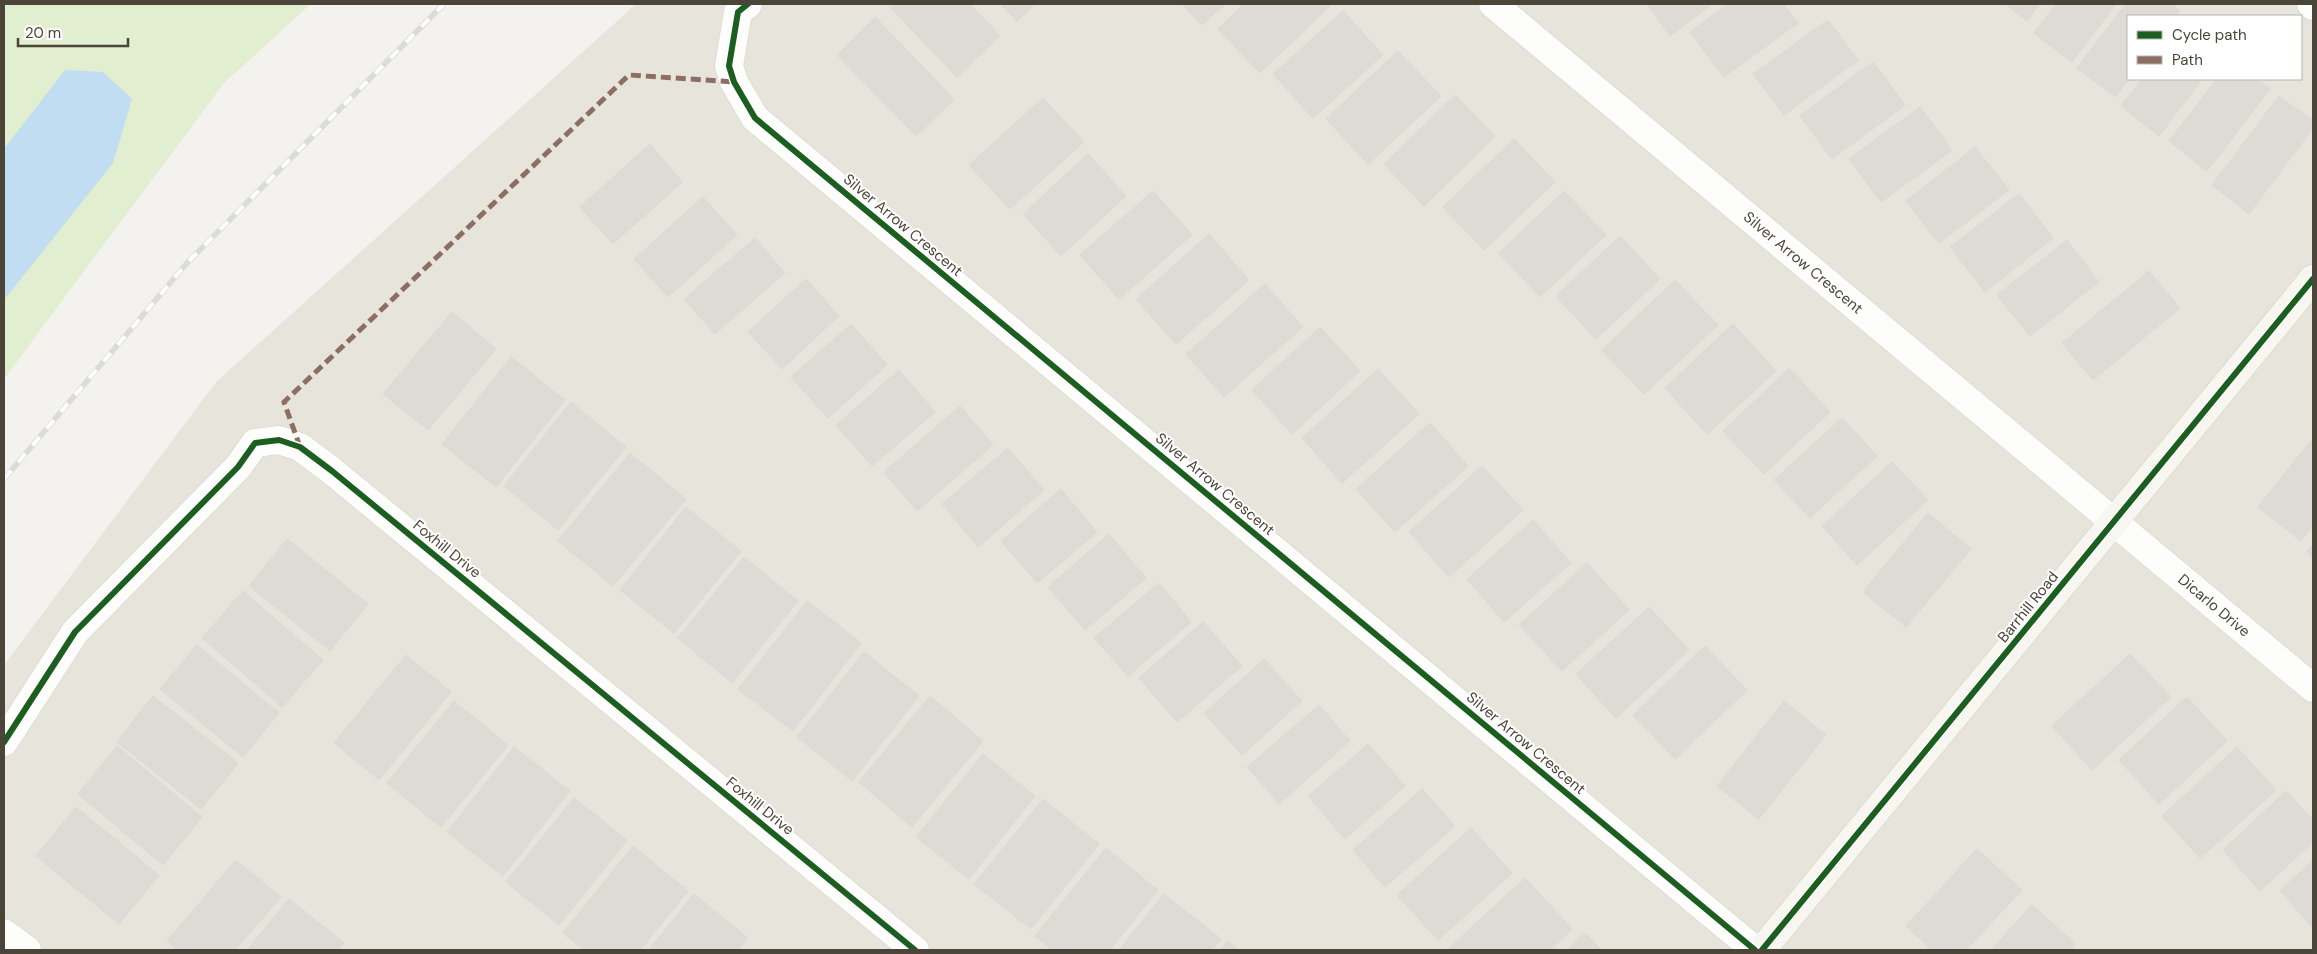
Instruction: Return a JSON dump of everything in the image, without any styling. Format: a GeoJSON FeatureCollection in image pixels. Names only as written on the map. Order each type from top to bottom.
{"type":"FeatureCollection","features":[{"type":"Feature","properties":{"kind":"street","name":"Silver Arrow Crescent"},"geometry":{"type":"LineString","coordinates":[[748,4],[738,12],[729,66],[734,82],[755,118],[1755,950]]}},
{"type":"Feature","properties":{"kind":"street","name":"Silver Arrow Crescent"},"geometry":{"type":"LineString","coordinates":[[1493,4],[2114,522]]}},
{"type":"Feature","properties":{"kind":"street","name":"Barrhill Road"},"geometry":{"type":"LineString","coordinates":[[1762,950],[2313,278]]}},
{"type":"Feature","properties":{"kind":"street","name":"Foxhill Drive"},"geometry":{"type":"LineString","coordinates":[[4,742],[75,632],[238,467],[255,443],[279,440],[300,447],[332,471],[915,950]]}},
{"type":"Feature","properties":{"kind":"street","name":"Dicarlo Drive"},"geometry":{"type":"LineString","coordinates":[[2114,522],[2313,688]]}},
{"type":"Feature","properties":{"kind":"street"},"geometry":{"type":"LineString","coordinates":[[4,933],[27,950]]}},
{"type":"Feature","properties":{"kind":"shaded area"},"geometry":{"type":"Polygon","coordinates":[[[636,4],[2313,4],[2313,950],[4,950],[4,665],[216,382],[636,4]]]}},
{"type":"Feature","properties":{"kind":"green space"},"geometry":{"type":"Polygon","coordinates":[[[4,4],[311,4],[224,83],[4,379],[4,4]]]}},
{"type":"Feature","properties":{"kind":"water"},"geometry":{"type":"Polygon","coordinates":[[[65,70],[103,72],[132,99],[113,163],[4,300],[4,149],[65,70]]]}},
{"type":"Feature","properties":{"kind":"building"},"geometry":{"type":"Polygon","coordinates":[[[896,4],[970,4],[1000,36],[957,77],[891,8],[896,4]]]}},
{"type":"Feature","properties":{"kind":"building"},"geometry":{"type":"Polygon","coordinates":[[[1000,4],[1035,4],[1017,21],[1000,4]]]}},
{"type":"Feature","properties":{"kind":"building"},"geometry":{"type":"Polygon","coordinates":[[[1182,4],[1225,4],[1202,25],[1182,4]]]}},
{"type":"Feature","properties":{"kind":"building"},"geometry":{"type":"Polygon","coordinates":[[[1244,4],[1332,4],[1260,73],[1218,29],[1244,4]]]}},
{"type":"Feature","properties":{"kind":"building"},"geometry":{"type":"Polygon","coordinates":[[[1647,4],[1712,4],[1670,36],[1647,4]]]}},
{"type":"Feature","properties":{"kind":"building"},"geometry":{"type":"Polygon","coordinates":[[[1728,4],[1783,4],[1798,23],[1724,77],[1690,32],[1728,4]]]}},
{"type":"Feature","properties":{"kind":"building"},"geometry":{"type":"Polygon","coordinates":[[[2005,4],[2040,4],[2027,21],[2005,4]]]}},
{"type":"Feature","properties":{"kind":"building"},"geometry":{"type":"Polygon","coordinates":[[[2056,4],[2116,4],[2072,62],[2034,33],[2056,4]]]}},
{"type":"Feature","properties":{"kind":"building"},"geometry":{"type":"Polygon","coordinates":[[[2126,4],[2171,4],[2180,11],[2178,15],[2127,15],[2128,80],[2115,97],[2077,68],[2126,4]]]}},
{"type":"Feature","properties":{"kind":"building"},"geometry":{"type":"Polygon","coordinates":[[[1343,11],[1383,55],[1313,118],[1273,74],[1343,11]]]}},
{"type":"Feature","properties":{"kind":"building"},"geometry":{"type":"Polygon","coordinates":[[[875,17],[954,99],[916,136],[837,55],[875,17]]]}},
{"type":"Feature","properties":{"kind":"building"},"geometry":{"type":"Polygon","coordinates":[[[1828,20],[1858,60],[1784,115],[1753,74],[1828,20]]]}},
{"type":"Feature","properties":{"kind":"building"},"geometry":{"type":"Polygon","coordinates":[[[1398,51],[1441,96],[1368,164],[1326,119],[1398,51]]]}},
{"type":"Feature","properties":{"kind":"building"},"geometry":{"type":"Polygon","coordinates":[[[1873,62],[1905,105],[1832,159],[1800,116],[1873,62]]]}},
{"type":"Feature","properties":{"kind":"building"},"geometry":{"type":"Polygon","coordinates":[[[2141,80],[2201,80],[2159,136],[2121,106],[2141,80]]]}},
{"type":"Feature","properties":{"kind":"building"},"geometry":{"type":"Polygon","coordinates":[[[2216,80],[2258,80],[2270,89],[2207,171],[2169,141],[2216,80]]]}},
{"type":"Feature","properties":{"kind":"building"},"geometry":{"type":"Polygon","coordinates":[[[1455,95],[1495,136],[1424,206],[1384,164],[1455,95]]]}},
{"type":"Feature","properties":{"kind":"building"},"geometry":{"type":"Polygon","coordinates":[[[2279,96],[2313,121],[2313,128],[2249,214],[2212,185],[2279,96]]]}},
{"type":"Feature","properties":{"kind":"building"},"geometry":{"type":"Polygon","coordinates":[[[1043,98],[1084,142],[1010,209],[969,165],[1043,98]]]}},
{"type":"Feature","properties":{"kind":"building"},"geometry":{"type":"Polygon","coordinates":[[[1920,107],[1952,150],[1881,202],[1849,159],[1920,107]]]}},
{"type":"Feature","properties":{"kind":"building"},"geometry":{"type":"Polygon","coordinates":[[[1514,139],[1555,182],[1484,250],[1443,207],[1514,139]]]}},
{"type":"Feature","properties":{"kind":"building"},"geometry":{"type":"Polygon","coordinates":[[[650,144],[682,182],[613,244],[580,207],[650,144]]]}},
{"type":"Feature","properties":{"kind":"building"},"geometry":{"type":"Polygon","coordinates":[[[1975,147],[2009,190],[1939,243],[1906,201],[1975,147]]]}},
{"type":"Feature","properties":{"kind":"building"},"geometry":{"type":"Polygon","coordinates":[[[1088,154],[1126,196],[1061,256],[1023,214],[1088,154]]]}},
{"type":"Feature","properties":{"kind":"building"},"geometry":{"type":"Polygon","coordinates":[[[1153,191],[1192,235],[1119,299],[1080,255],[1153,191]]]}},
{"type":"Feature","properties":{"kind":"building"},"geometry":{"type":"Polygon","coordinates":[[[1564,191],[1606,235],[1540,297],[1499,253],[1564,191]]]}},
{"type":"Feature","properties":{"kind":"building"},"geometry":{"type":"Polygon","coordinates":[[[2019,194],[2053,238],[1985,292],[1950,247],[2019,194]]]}},
{"type":"Feature","properties":{"kind":"building"},"geometry":{"type":"Polygon","coordinates":[[[703,197],[737,235],[668,297],[634,259],[703,197]]]}},
{"type":"Feature","properties":{"kind":"building"},"geometry":{"type":"Polygon","coordinates":[[[1209,234],[1249,280],[1176,344],[1136,299],[1209,234]]]}},
{"type":"Feature","properties":{"kind":"building"},"geometry":{"type":"Polygon","coordinates":[[[1620,236],[1660,279],[1596,339],[1556,296],[1620,236]]]}},
{"type":"Feature","properties":{"kind":"building"},"geometry":{"type":"Polygon","coordinates":[[[755,238],[785,273],[715,334],[684,299],[755,238]]]}},
{"type":"Feature","properties":{"kind":"building"},"geometry":{"type":"Polygon","coordinates":[[[2067,240],[2099,282],[2030,336],[1997,295],[2067,240]]]}},
{"type":"Feature","properties":{"kind":"building"},"geometry":{"type":"Polygon","coordinates":[[[2149,271],[2180,308],[2093,380],[2062,343],[2149,271]]]}},
{"type":"Feature","properties":{"kind":"building"},"geometry":{"type":"Polygon","coordinates":[[[806,279],[839,316],[782,369],[748,332],[806,279]]]}},
{"type":"Feature","properties":{"kind":"building"},"geometry":{"type":"Polygon","coordinates":[[[1675,280],[1718,325],[1644,394],[1602,350],[1675,280]]]}},
{"type":"Feature","properties":{"kind":"building"},"geometry":{"type":"Polygon","coordinates":[[[1265,284],[1303,327],[1224,397],[1186,354],[1265,284]]]}},
{"type":"Feature","properties":{"kind":"building"},"geometry":{"type":"Polygon","coordinates":[[[452,312],[496,349],[428,430],[383,394],[452,312]]]}},
{"type":"Feature","properties":{"kind":"building"},"geometry":{"type":"Polygon","coordinates":[[[851,324],[887,365],[828,418],[791,377],[851,324]]]}},
{"type":"Feature","properties":{"kind":"building"},"geometry":{"type":"Polygon","coordinates":[[[1733,324],[1776,371],[1707,434],[1665,388],[1733,324]]]}},
{"type":"Feature","properties":{"kind":"building"},"geometry":{"type":"Polygon","coordinates":[[[1320,327],[1360,371],[1292,434],[1252,390],[1320,327]]]}},
{"type":"Feature","properties":{"kind":"building"},"geometry":{"type":"Polygon","coordinates":[[[511,357],[565,400],[496,487],[442,444],[511,357]]]}},
{"type":"Feature","properties":{"kind":"building"},"geometry":{"type":"Polygon","coordinates":[[[1789,368],[1830,412],[1764,474],[1723,431],[1789,368]]]}},
{"type":"Feature","properties":{"kind":"building"},"geometry":{"type":"Polygon","coordinates":[[[1378,369],[1419,414],[1342,483],[1302,438],[1378,369]]]}},
{"type":"Feature","properties":{"kind":"building"},"geometry":{"type":"Polygon","coordinates":[[[899,370],[935,412],[872,466],[836,425],[899,370]]]}},
{"type":"Feature","properties":{"kind":"building"},"geometry":{"type":"Polygon","coordinates":[[[571,402],[626,447],[558,530],[504,486],[571,402]]]}},
{"type":"Feature","properties":{"kind":"building"},"geometry":{"type":"Polygon","coordinates":[[[960,406],[993,445],[917,511],[884,472],[960,406]]]}},
{"type":"Feature","properties":{"kind":"building"},"geometry":{"type":"Polygon","coordinates":[[[1842,418],[1877,456],[1810,518],[1774,480],[1842,418]]]}},
{"type":"Feature","properties":{"kind":"building"},"geometry":{"type":"Polygon","coordinates":[[[1430,423],[1468,466],[1395,532],[1356,489],[1430,423]]]}},
{"type":"Feature","properties":{"kind":"building"},"geometry":{"type":"Polygon","coordinates":[[[2313,438],[2313,526],[2301,541],[2258,507],[2313,438]]]}},
{"type":"Feature","properties":{"kind":"building"},"geometry":{"type":"Polygon","coordinates":[[[1008,448],[1044,490],[978,547],[942,504],[1008,448]]]}},
{"type":"Feature","properties":{"kind":"building"},"geometry":{"type":"Polygon","coordinates":[[[630,453],[686,499],[613,586],[558,541],[630,453]]]}},
{"type":"Feature","properties":{"kind":"building"},"geometry":{"type":"Polygon","coordinates":[[[1892,462],[1928,500],[1857,565],[1822,526],[1892,462]]]}},
{"type":"Feature","properties":{"kind":"building"},"geometry":{"type":"Polygon","coordinates":[[[1482,466],[1523,510],[1449,577],[1409,532],[1482,466]]]}},
{"type":"Feature","properties":{"kind":"building"},"geometry":{"type":"Polygon","coordinates":[[[1061,489],[1097,532],[1037,583],[1001,541],[1061,489]]]}},
{"type":"Feature","properties":{"kind":"building"},"geometry":{"type":"Polygon","coordinates":[[[686,507],[741,551],[674,633],[620,590],[686,507]]]}},
{"type":"Feature","properties":{"kind":"building"},"geometry":{"type":"Polygon","coordinates":[[[1928,513],[1971,549],[1906,627],[1863,592],[1928,513]]]}},
{"type":"Feature","properties":{"kind":"building"},"geometry":{"type":"Polygon","coordinates":[[[1533,520],[1571,563],[1504,622],[1467,579],[1533,520]]]}},
{"type":"Feature","properties":{"kind":"building"},"geometry":{"type":"Polygon","coordinates":[[[1109,534],[1146,578],[1085,630],[1048,587],[1109,534]]]}},
{"type":"Feature","properties":{"kind":"building"},"geometry":{"type":"Polygon","coordinates":[[[287,539],[368,604],[330,651],[249,586],[287,539]]]}},
{"type":"Feature","properties":{"kind":"building"},"geometry":{"type":"Polygon","coordinates":[[[2313,545],[2313,558],[2307,551],[2313,545]]]}},
{"type":"Feature","properties":{"kind":"building"},"geometry":{"type":"Polygon","coordinates":[[[744,557],[798,601],[732,683],[678,638],[744,557]]]}},
{"type":"Feature","properties":{"kind":"building"},"geometry":{"type":"Polygon","coordinates":[[[1587,563],[1629,610],[1562,671],[1519,625],[1587,563]]]}},
{"type":"Feature","properties":{"kind":"building"},"geometry":{"type":"Polygon","coordinates":[[[1159,583],[1191,622],[1128,676],[1094,638],[1159,583]]]}},
{"type":"Feature","properties":{"kind":"building"},"geometry":{"type":"Polygon","coordinates":[[[243,591],[323,660],[282,707],[202,638],[243,591]]]}},
{"type":"Feature","properties":{"kind":"building"},"geometry":{"type":"Polygon","coordinates":[[[807,601],[861,643],[793,731],[738,689],[807,601]]]}},
{"type":"Feature","properties":{"kind":"building"},"geometry":{"type":"Polygon","coordinates":[[[1649,607],[1689,650],[1616,718],[1576,674],[1649,607]]]}},
{"type":"Feature","properties":{"kind":"building"},"geometry":{"type":"Polygon","coordinates":[[[1203,622],[1242,666],[1177,722],[1139,678],[1203,622]]]}},
{"type":"Feature","properties":{"kind":"building"},"geometry":{"type":"Polygon","coordinates":[[[197,645],[279,713],[243,757],[160,689],[197,645]]]}},
{"type":"Feature","properties":{"kind":"building"},"geometry":{"type":"Polygon","coordinates":[[[1705,646],[1747,690],[1675,759],[1633,715],[1705,646]]]}},
{"type":"Feature","properties":{"kind":"building"},"geometry":{"type":"Polygon","coordinates":[[[864,652],[919,696],[852,781],[797,737],[864,652]]]}},
{"type":"Feature","properties":{"kind":"building"},"geometry":{"type":"Polygon","coordinates":[[[2130,654],[2171,697],[2092,770],[2052,726],[2130,654]]]}},
{"type":"Feature","properties":{"kind":"building"},"geometry":{"type":"Polygon","coordinates":[[[406,655],[451,692],[379,780],[334,743],[406,655]]]}},
{"type":"Feature","properties":{"kind":"building"},"geometry":{"type":"Polygon","coordinates":[[[1264,659],[1302,701],[1242,755],[1204,713],[1264,659]]]}},
{"type":"Feature","properties":{"kind":"building"},"geometry":{"type":"Polygon","coordinates":[[[153,696],[238,763],[201,809],[117,742],[153,696]]]}},
{"type":"Feature","properties":{"kind":"building"},"geometry":{"type":"Polygon","coordinates":[[[930,696],[983,741],[912,827],[859,782],[930,696]]]}},
{"type":"Feature","properties":{"kind":"building"},"geometry":{"type":"Polygon","coordinates":[[[2187,697],[2227,741],[2159,804],[2119,760],[2187,697]]]}},
{"type":"Feature","properties":{"kind":"building"},"geometry":{"type":"Polygon","coordinates":[[[454,701],[508,745],[441,827],[387,783],[454,701]]]}},
{"type":"Feature","properties":{"kind":"building"},"geometry":{"type":"Polygon","coordinates":[[[1784,701],[1826,735],[1759,819],[1717,786],[1784,701]]]}},
{"type":"Feature","properties":{"kind":"building"},"geometry":{"type":"Polygon","coordinates":[[[1319,705],[1350,741],[1279,804],[1247,767],[1319,705]]]}},
{"type":"Feature","properties":{"kind":"building"},"geometry":{"type":"Polygon","coordinates":[[[1368,744],[1405,786],[1345,839],[1308,796],[1368,744]]]}},
{"type":"Feature","properties":{"kind":"building"},"geometry":{"type":"Polygon","coordinates":[[[117,746],[202,817],[163,865],[78,794],[117,746]]]}},
{"type":"Feature","properties":{"kind":"building"},"geometry":{"type":"Polygon","coordinates":[[[514,747],[570,791],[503,876],[447,832],[514,747]]]}},
{"type":"Feature","properties":{"kind":"building"},"geometry":{"type":"Polygon","coordinates":[[[2237,747],[2276,790],[2200,858],[2162,816],[2237,747]]]}},
{"type":"Feature","properties":{"kind":"building"},"geometry":{"type":"Polygon","coordinates":[[[983,754],[1035,796],[969,879],[916,837],[983,754]]]}},
{"type":"Feature","properties":{"kind":"building"},"geometry":{"type":"Polygon","coordinates":[[[1422,789],[1455,826],[1385,887],[1353,850],[1422,789]]]}},
{"type":"Feature","properties":{"kind":"building"},"geometry":{"type":"Polygon","coordinates":[[[2286,791],[2313,820],[2313,842],[2260,891],[2223,850],[2286,791]]]}},
{"type":"Feature","properties":{"kind":"building"},"geometry":{"type":"Polygon","coordinates":[[[574,798],[627,840],[559,925],[506,882],[574,798]]]}},
{"type":"Feature","properties":{"kind":"building"},"geometry":{"type":"Polygon","coordinates":[[[1043,799],[1099,844],[1031,929],[974,884],[1043,799]]]}},
{"type":"Feature","properties":{"kind":"building"},"geometry":{"type":"Polygon","coordinates":[[[76,807],[159,875],[119,924],[36,856],[76,807]]]}},
{"type":"Feature","properties":{"kind":"building"},"geometry":{"type":"Polygon","coordinates":[[[1471,828],[1512,873],[1438,940],[1397,895],[1471,828]]]}},
{"type":"Feature","properties":{"kind":"building"},"geometry":{"type":"Polygon","coordinates":[[[633,846],[688,891],[640,950],[584,950],[563,933],[633,846]]]}},
{"type":"Feature","properties":{"kind":"building"},"geometry":{"type":"Polygon","coordinates":[[[1106,848],[1158,890],[1110,950],[1053,950],[1035,936],[1106,848]]]}},
{"type":"Feature","properties":{"kind":"building"},"geometry":{"type":"Polygon","coordinates":[[[1977,849],[2022,890],[1966,950],[1932,950],[1906,926],[1977,849]]]}},
{"type":"Feature","properties":{"kind":"building"},"geometry":{"type":"Polygon","coordinates":[[[236,860],[281,897],[235,950],[178,950],[167,941],[236,860]]]}},
{"type":"Feature","properties":{"kind":"building"},"geometry":{"type":"Polygon","coordinates":[[[2313,860],[2313,928],[2280,891],[2313,860]]]}},
{"type":"Feature","properties":{"kind":"building"},"geometry":{"type":"Polygon","coordinates":[[[1525,878],[1572,929],[1550,950],[1450,950],[1449,948],[1525,878]]]}},
{"type":"Feature","properties":{"kind":"building"},"geometry":{"type":"Polygon","coordinates":[[[694,894],[748,938],[738,950],[649,950],[694,894]]]}},
{"type":"Feature","properties":{"kind":"building"},"geometry":{"type":"Polygon","coordinates":[[[1164,894],[1221,939],[1212,950],[1119,950],[1164,894]]]}},
{"type":"Feature","properties":{"kind":"building"},"geometry":{"type":"Polygon","coordinates":[[[289,899],[344,943],[338,950],[247,950],[289,899]]]}},
{"type":"Feature","properties":{"kind":"building"},"geometry":{"type":"Polygon","coordinates":[[[2032,905],[2076,944],[2070,950],[1991,950],[2032,905]]]}},
{"type":"Feature","properties":{"kind":"building"},"geometry":{"type":"Polygon","coordinates":[[[1585,933],[1602,950],[1567,950],[1585,933]]]}},
{"type":"Feature","properties":{"kind":"building"},"geometry":{"type":"Polygon","coordinates":[[[1228,941],[1238,950],[1220,950],[1228,941]]]}},
{"type":"Feature","properties":{"kind":"railway"},"geometry":{"type":"LineString","coordinates":[[4,479],[187,263],[444,4]]}},
{"type":"Feature","properties":{"kind":"marked path"},"geometry":{"type":"LineString","coordinates":[[300,447],[284,402],[629,75],[734,82]]}},
{"type":"Feature","properties":{"kind":"cycle path"},"geometry":{"type":"LineString","coordinates":[[748,4],[738,12],[729,66],[734,82],[755,118],[1755,950]]}},
{"type":"Feature","properties":{"kind":"cycle path"},"geometry":{"type":"LineString","coordinates":[[1762,950],[2313,279]]}},
{"type":"Feature","properties":{"kind":"cycle path"},"geometry":{"type":"LineString","coordinates":[[4,742],[75,632],[238,467],[255,443],[279,440],[300,447],[332,471],[915,950]]}}]}
